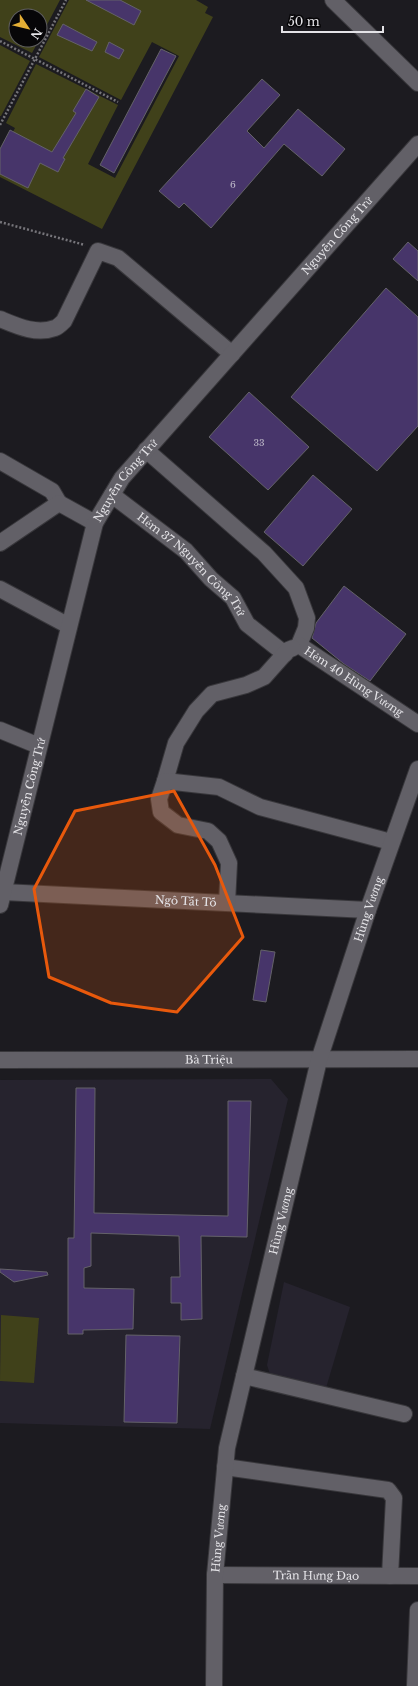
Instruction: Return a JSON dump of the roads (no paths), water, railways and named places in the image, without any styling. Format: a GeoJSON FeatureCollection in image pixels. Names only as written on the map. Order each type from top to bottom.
{"type":"FeatureCollection","features":[{"type":"Feature","properties":{"kind":"street"},"geometry":{"type":"LineString","coordinates":[[333,0],[418,83]]}},
{"type":"Feature","properties":{"kind":"street","name":"Nguyễn Công Trứ"},"geometry":{"type":"LineString","coordinates":[[1,899],[4,869],[39,746],[95,523],[122,478],[418,144]]}},
{"type":"Feature","properties":{"kind":"street"},"geometry":{"type":"LineString","coordinates":[[0,319],[24,329],[38,331],[55,328],[64,321],[98,250],[118,258],[232,354]]}},
{"type":"Feature","properties":{"kind":"street"},"geometry":{"type":"LineString","coordinates":[[146,450],[264,553],[296,588],[306,618],[306,628],[299,644]]}},
{"type":"Feature","properties":{"kind":"street"},"geometry":{"type":"LineString","coordinates":[[0,461],[52,491],[59,503],[95,523]]}},
{"type":"Feature","properties":{"kind":"street","name":"Hẻm 37 Nguyễn Công Trứ"},"geometry":{"type":"LineString","coordinates":[[112,495],[186,551],[211,579],[233,598],[247,624],[284,654]]}},
{"type":"Feature","properties":{"kind":"street"},"geometry":{"type":"LineString","coordinates":[[0,543],[59,503]]}},
{"type":"Feature","properties":{"kind":"street"},"geometry":{"type":"LineString","coordinates":[[0,589],[69,626]]}},
{"type":"Feature","properties":{"kind":"street","name":"Hẻm 40 Hùng Vương"},"geometry":{"type":"LineString","coordinates":[[227,903],[229,863],[220,840],[208,831],[178,825],[161,812],[159,799],[176,743],[196,711],[212,694],[246,685],[264,677],[288,650],[299,644],[418,724]]}},
{"type":"Feature","properties":{"kind":"street"},"geometry":{"type":"LineString","coordinates":[[0,730],[39,746]]}},
{"type":"Feature","properties":{"kind":"street","name":"Hùng Vương"},"geometry":{"type":"LineString","coordinates":[[214,1686],[215,1575],[226,1448],[319,1060],[391,842],[418,769]]}},
{"type":"Feature","properties":{"kind":"street"},"geometry":{"type":"LineString","coordinates":[[165,781],[219,787],[260,807],[391,842]]}},
{"type":"Feature","properties":{"kind":"street","name":"Ngô Tất Tố"},"geometry":{"type":"LineString","coordinates":[[1,899],[227,903],[368,910]]}},
{"type":"Feature","properties":{"kind":"street","name":"Bà Triệu"},"geometry":{"type":"LineString","coordinates":[[0,1060],[418,1059]]}},
{"type":"Feature","properties":{"kind":"street"},"geometry":{"type":"LineString","coordinates":[[244,1376],[404,1414]]}},
{"type":"Feature","properties":{"kind":"street"},"geometry":{"type":"LineString","coordinates":[[225,1467],[388,1490],[394,1498],[390,1576]]}},
{"type":"Feature","properties":{"kind":"street","name":"Trần Hưng Đạo"},"geometry":{"type":"LineString","coordinates":[[215,1575],[418,1576]]}},
{"type":"Feature","properties":{"kind":"street"},"geometry":{"type":"LineString","coordinates":[[416,1683],[418,1610]]}}]}
